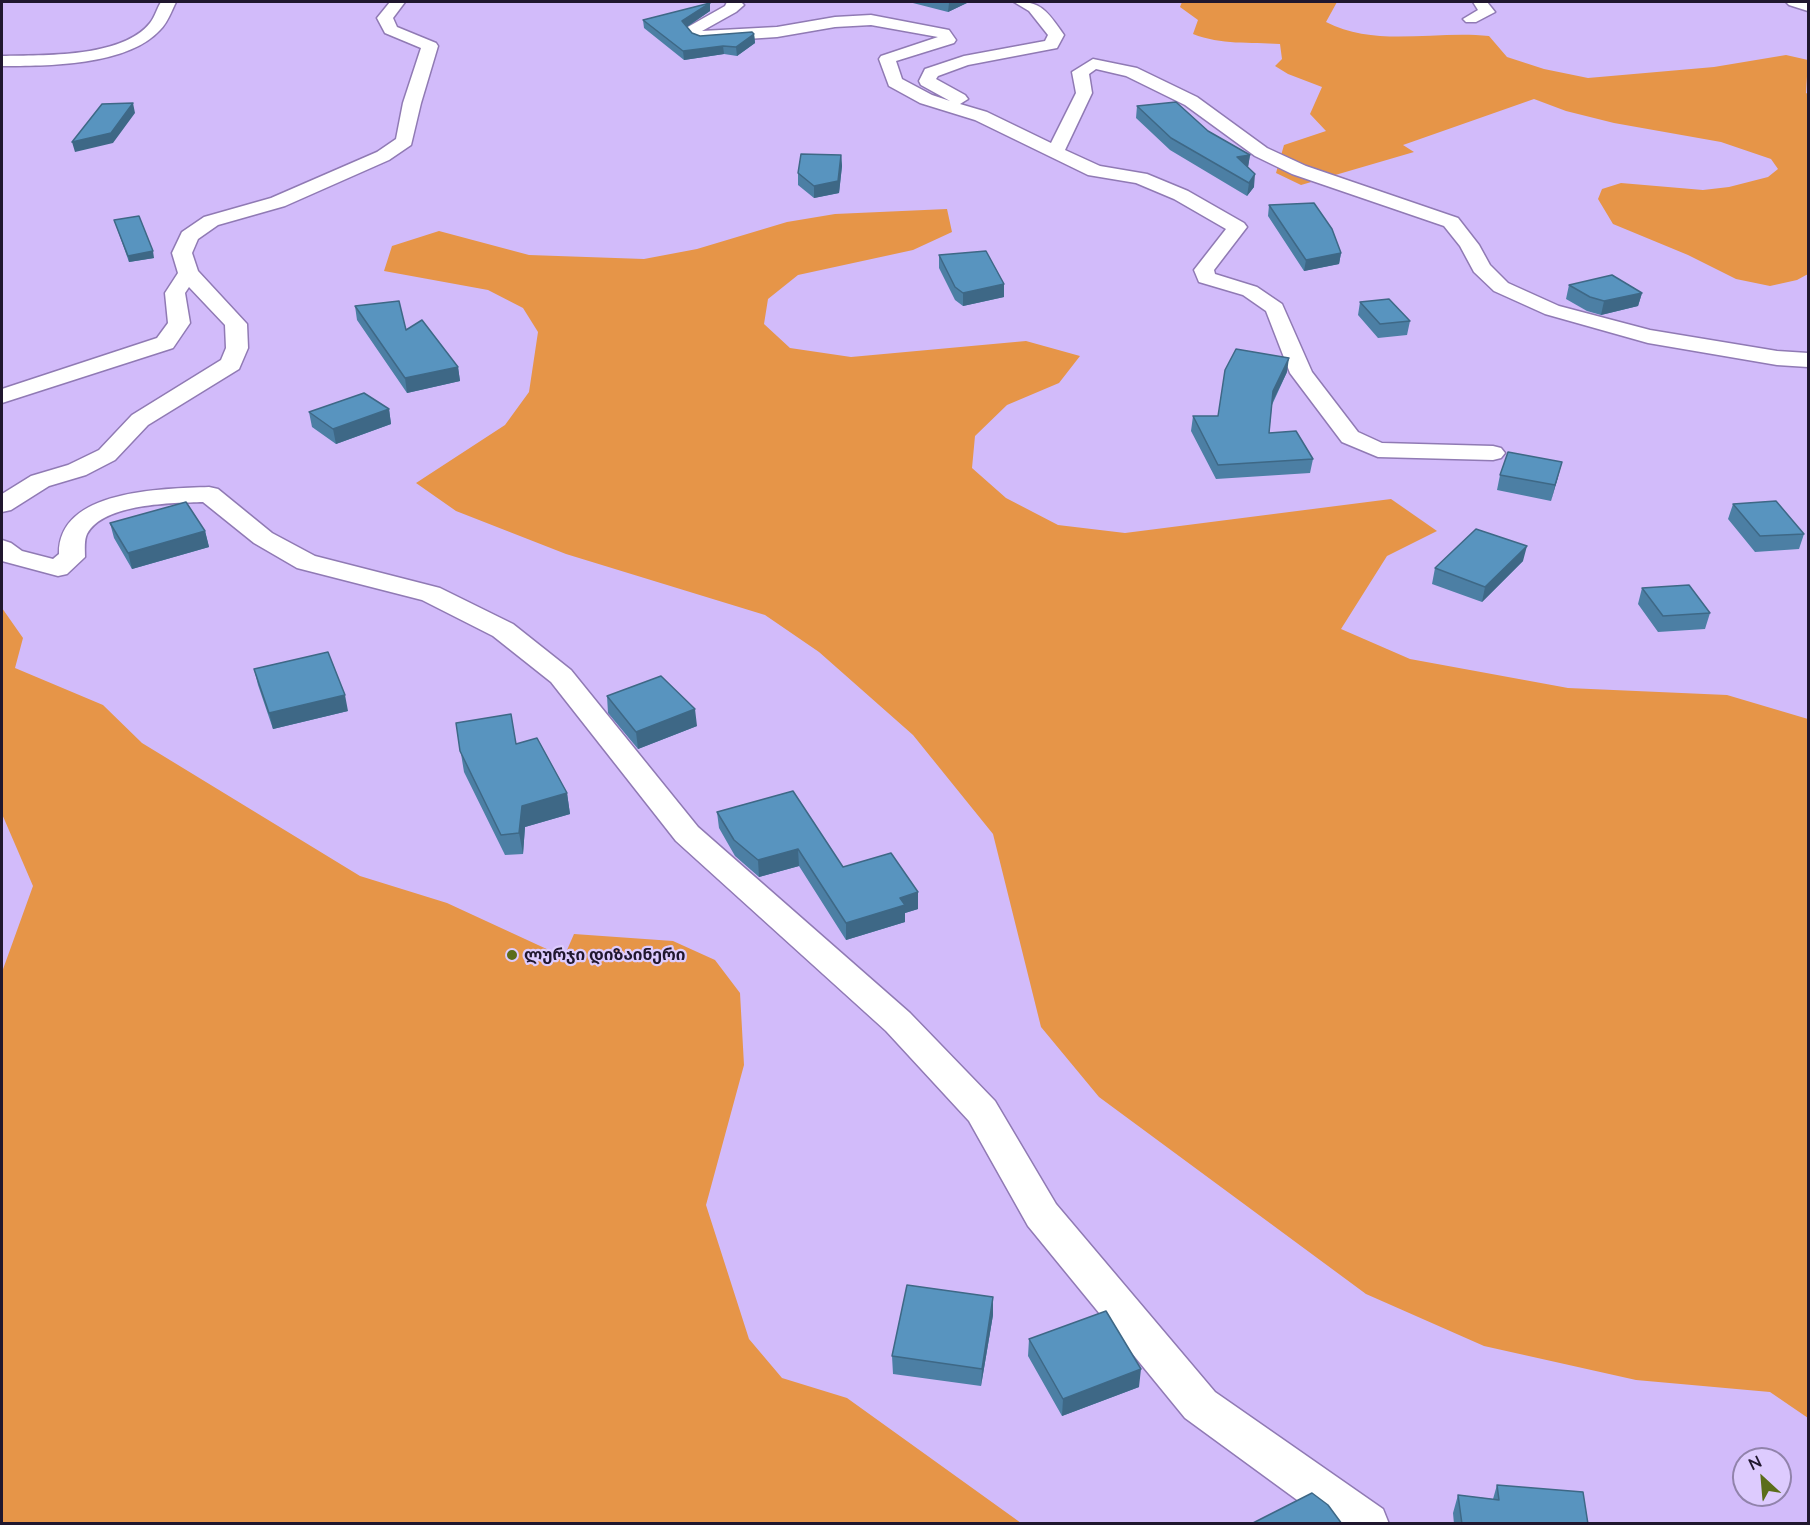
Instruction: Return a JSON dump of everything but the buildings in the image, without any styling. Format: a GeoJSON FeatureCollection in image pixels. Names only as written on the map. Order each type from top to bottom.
{"type":"FeatureCollection","features":[{"type":"Feature","properties":{"kind":"street"},"geometry":{"type":"LineString","coordinates":[[2,61],[30,60],[116,49],[140,40],[156,27],[168,2]]}},
{"type":"Feature","properties":{"kind":"street"},"geometry":{"type":"LineString","coordinates":[[2,505],[40,482],[77,470],[106,455],[140,420],[231,364],[237,348],[236,324],[188,273],[182,253],[189,236],[211,221],[278,202],[383,156],[405,141],[412,103],[430,46],[391,30],[385,18],[397,2]]}},
{"type":"Feature","properties":{"kind":"street"},"geometry":{"type":"LineString","coordinates":[[734,2],[736,5],[725,15],[703,23],[692,31],[700,37],[777,32],[836,22],[871,20],[943,33],[948,40],[930,47],[902,52],[887,59],[895,82],[926,99],[981,116],[1095,171],[1140,178],[1161,186],[1238,227],[1204,270],[1206,278],[1250,291],[1275,308],[1301,373],[1350,437],[1378,450],[1493,453]]}},
{"type":"Feature","properties":{"kind":"street"},"geometry":{"type":"LineString","coordinates":[[963,110],[965,105],[957,97],[927,81],[931,73],[964,61],[1051,45],[1056,35],[1034,8],[1022,2]]}},
{"type":"Feature","properties":{"kind":"street"},"geometry":{"type":"LineString","coordinates":[[1471,19],[1487,12],[1480,2]]}},
{"type":"Feature","properties":{"kind":"street"},"geometry":{"type":"LineString","coordinates":[[1794,2],[1809,7]]}},
{"type":"Feature","properties":{"kind":"street"},"geometry":{"type":"LineString","coordinates":[[1055,152],[1084,93],[1080,72],[1093,64],[1131,72],[1191,101],[1235,135],[1299,170],[1452,222],[1469,245],[1481,268],[1501,286],[1552,310],[1648,336],[1777,358],[1809,360]]}},
{"type":"Feature","properties":{"kind":"street"},"geometry":{"type":"LineString","coordinates":[[2,396],[165,343],[179,323],[176,293],[188,273]]}},
{"type":"Feature","properties":{"kind":"street"},"geometry":{"type":"LineString","coordinates":[[2,548],[13,557],[58,568],[72,557],[74,534],[88,518],[113,505],[151,498],[209,494],[263,538],[306,561],[431,594],[503,630],[561,676],[687,834],[898,1022],[982,1111],[1042,1215],[1200,1405],[1367,1524]]}},
{"type":"Feature","properties":{"kind":"shaded area"},"geometry":{"type":"Polygon","coordinates":[[[1182,2],[1337,2],[1326,22],[1345,30],[1385,36],[1489,36],[1507,57],[1544,69],[1588,78],[1714,67],[1786,55],[1808,60],[1806,93],[1808,94],[1808,274],[1797,280],[1770,286],[1736,279],[1688,255],[1613,224],[1598,199],[1602,189],[1621,183],[1703,190],[1729,187],[1768,177],[1778,169],[1771,159],[1721,142],[1614,123],[1566,111],[1534,99],[1403,145],[1414,152],[1301,185],[1276,173],[1284,145],[1326,131],[1310,114],[1322,87],[1288,74],[1275,66],[1282,59],[1280,44],[1225,41],[1193,34],[1198,20],[1180,7],[1182,2]]]}},
{"type":"Feature","properties":{"kind":"shaded area"},"geometry":{"type":"Polygon","coordinates":[[[947,209],[952,232],[913,250],[798,275],[768,299],[764,324],[790,348],[851,357],[1026,341],[1080,356],[1059,383],[1007,405],[975,436],[972,468],[1006,498],[1058,525],[1125,533],[1391,499],[1437,531],[1387,556],[1341,629],[1410,659],[1568,688],[1727,695],[1808,719],[1808,1418],[1770,1392],[1636,1380],[1484,1346],[1366,1294],[1099,1097],[1041,1027],[993,834],[913,735],[819,652],[765,615],[566,554],[456,511],[416,483],[505,425],[529,392],[538,332],[523,308],[488,290],[384,271],[392,246],[439,231],[529,255],[644,259],[697,249],[787,222],[835,214],[947,209]]]}},
{"type":"Feature","properties":{"kind":"shaded area"},"geometry":{"type":"Polygon","coordinates":[[[2,608],[23,638],[15,668],[103,705],[142,743],[360,876],[447,903],[564,957],[574,934],[673,941],[715,960],[740,993],[744,1065],[706,1205],[749,1339],[782,1378],[847,1398],[1021,1523],[2,1523],[2,972],[33,886],[2,814],[2,608]]]}},
{"type":"Feature","properties":{"kind":"place","name":"ლურჯი დიზაინერი"},"geometry":{"type":"Point","coordinates":[512,955]}}]}
